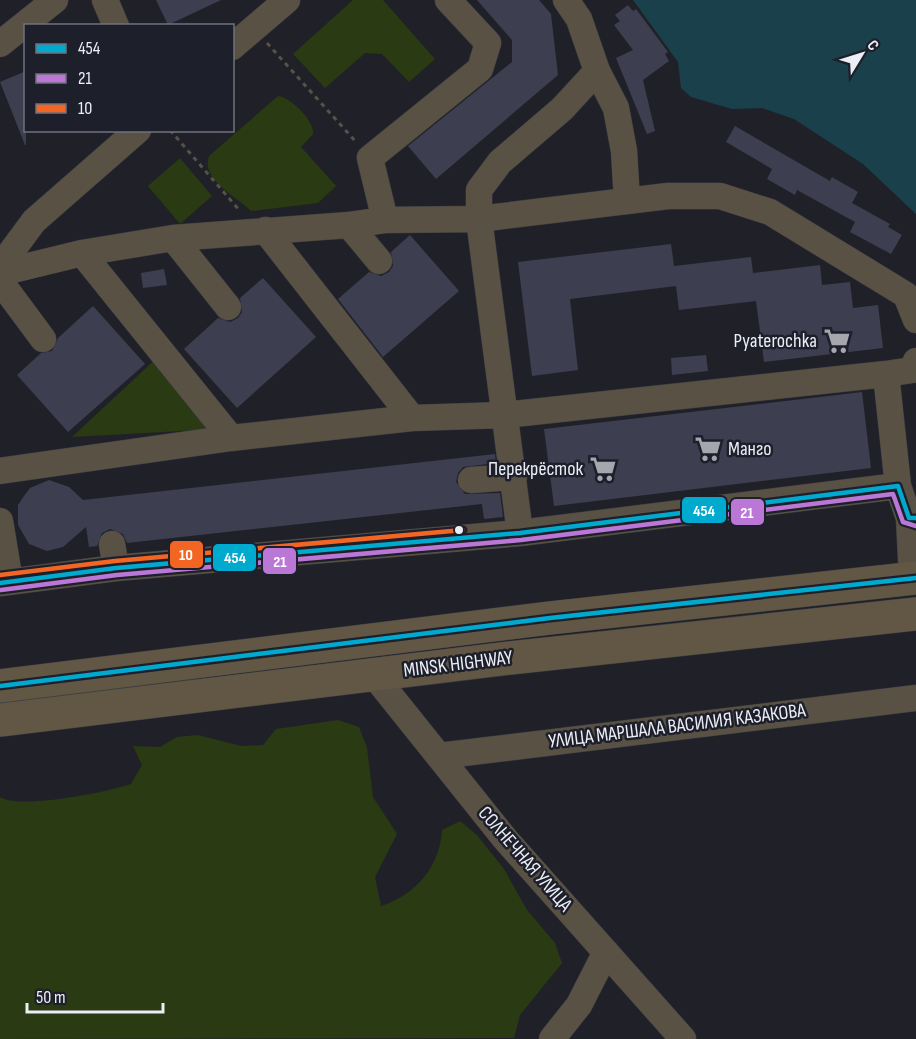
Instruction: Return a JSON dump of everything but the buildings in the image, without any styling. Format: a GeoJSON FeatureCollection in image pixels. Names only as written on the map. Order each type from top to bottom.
{"type":"FeatureCollection","features":[{"type":"Feature","properties":{"kind":"highway","name":"MINSK HIGHWAY"},"geometry":{"type":"LineString","coordinates":[[0,686],[539,619],[914,578]]}},
{"type":"Feature","properties":{"kind":"highway","name":"MINSK HIGHWAY"},"geometry":{"type":"LineString","coordinates":[[0,720],[373,674],[916,614]]}},
{"type":"Feature","properties":{"kind":"street"},"geometry":{"type":"LineString","coordinates":[[25,24],[55,0]]}},
{"type":"Feature","properties":{"kind":"street"},"geometry":{"type":"LineString","coordinates":[[105,0],[115,24]]}},
{"type":"Feature","properties":{"kind":"street"},"geometry":{"type":"LineString","coordinates":[[234,45],[287,0]]}},
{"type":"Feature","properties":{"kind":"street"},"geometry":{"type":"LineString","coordinates":[[385,220],[370,158],[480,69],[488,43],[448,0]]}},
{"type":"Feature","properties":{"kind":"street"},"geometry":{"type":"LineString","coordinates":[[566,0],[579,19],[597,71],[616,108],[624,151],[627,201]]}},
{"type":"Feature","properties":{"kind":"street"},"geometry":{"type":"LineString","coordinates":[[0,44],[24,25]]}},
{"type":"Feature","properties":{"kind":"street"},"geometry":{"type":"LineString","coordinates":[[520,533],[479,219],[479,190],[500,162],[562,110],[597,71]]}},
{"type":"Feature","properties":{"kind":"street"},"geometry":{"type":"LineString","coordinates":[[0,267],[34,221],[136,132]]}},
{"type":"Feature","properties":{"kind":"street"},"geometry":{"type":"LineString","coordinates":[[0,273],[82,253],[173,238],[350,225],[385,220],[479,219],[668,196],[720,196],[770,212],[906,295],[916,320]]}},
{"type":"Feature","properties":{"kind":"street"},"geometry":{"type":"LineString","coordinates":[[350,225],[379,261]]}},
{"type":"Feature","properties":{"kind":"street"},"geometry":{"type":"LineString","coordinates":[[265,230],[412,418]]}},
{"type":"Feature","properties":{"kind":"street"},"geometry":{"type":"LineString","coordinates":[[173,238],[228,307]]}},
{"type":"Feature","properties":{"kind":"street"},"geometry":{"type":"LineString","coordinates":[[82,253],[231,438]]}},
{"type":"Feature","properties":{"kind":"street"},"geometry":{"type":"LineString","coordinates":[[0,281],[43,339]]}},
{"type":"Feature","properties":{"kind":"street"},"geometry":{"type":"LineString","coordinates":[[0,471],[231,438],[412,418],[504,415],[886,374],[912,370],[916,361]]}},
{"type":"Feature","properties":{"kind":"street"},"geometry":{"type":"LineString","coordinates":[[886,374],[903,475],[913,518],[914,578]]}},
{"type":"Feature","properties":{"kind":"street"},"geometry":{"type":"LineString","coordinates":[[0,520],[5,583],[114,556],[520,533],[903,475]]}},
{"type":"Feature","properties":{"kind":"street"},"geometry":{"type":"LineString","coordinates":[[471,480],[514,477]]}},
{"type":"Feature","properties":{"kind":"street","name":"СОЛНЕЧНАЯ УЛИЦА"},"geometry":{"type":"LineString","coordinates":[[373,674],[506,840],[683,1039]]}},
{"type":"Feature","properties":{"kind":"street","name":"УЛИЦА МАРШАЛА ВАСИЛИЯ КАЗАКОВА"},"geometry":{"type":"LineString","coordinates":[[439,756],[916,698]]}},
{"type":"Feature","properties":{"kind":"street"},"geometry":{"type":"LineString","coordinates":[[552,1039],[579,1005],[606,952]]}},
{"type":"Feature","properties":{"kind":"path"},"geometry":{"type":"LineString","coordinates":[[254,28],[370,158]]}},
{"type":"Feature","properties":{"kind":"path"},"geometry":{"type":"LineString","coordinates":[[172,132],[241,212],[215,234]]}},
{"type":"Feature","properties":{"kind":"green space"},"geometry":{"type":"Polygon","coordinates":[[[353,0],[383,0],[435,59],[409,82],[382,54],[365,53],[325,88],[293,54],[353,0]]]}},
{"type":"Feature","properties":{"kind":"green space"},"geometry":{"type":"Polygon","coordinates":[[[278,96],[295,105],[310,123],[313,134],[301,147],[336,186],[318,203],[251,211],[215,180],[208,165],[209,156],[278,96]]]}},
{"type":"Feature","properties":{"kind":"green space"},"geometry":{"type":"Polygon","coordinates":[[[180,158],[212,196],[180,224],[148,186],[180,158]]]}},
{"type":"Feature","properties":{"kind":"green space"},"geometry":{"type":"Polygon","coordinates":[[[159,356],[218,429],[72,437],[159,356]]]}},
{"type":"Feature","properties":{"kind":"green space"},"geometry":{"type":"Polygon","coordinates":[[[338,720],[359,727],[367,748],[373,797],[397,834],[375,877],[381,906],[405,895],[415,887],[437,856],[442,830],[460,821],[477,835],[504,869],[527,910],[555,943],[562,963],[520,1015],[514,1038],[0,1039],[0,797],[10,801],[44,801],[131,784],[142,765],[133,746],[160,747],[177,737],[198,735],[241,746],[263,745],[276,729],[338,720]]]}},
{"type":"Feature","properties":{"kind":"water"},"geometry":{"type":"Polygon","coordinates":[[[633,0],[916,0],[916,214],[863,164],[794,119],[762,108],[732,109],[691,97],[681,88],[678,62],[633,0]]]}},
{"type":"Feature","properties":{"kind":"transit line","name":"454"},"geometry":{"type":"LineString","coordinates":[[0,583],[116,568],[520,533],[898,486],[909,518],[916,518]]}},
{"type":"Feature","properties":{"kind":"transit line","name":"21"},"geometry":{"type":"LineString","coordinates":[[1,590],[117,575],[521,540],[893,494],[903,522],[916,526]]}},
{"type":"Feature","properties":{"kind":"transit line","name":"10"},"geometry":{"type":"LineString","coordinates":[[0,575],[115,561],[463,530]]}},
{"type":"Feature","properties":{"kind":"transit line","name":"454"},"geometry":{"type":"LineString","coordinates":[[0,686],[550,618],[916,578]]}},
{"type":"Feature","properties":{"kind":"place","name":"Pyaterochka"},"geometry":{"type":"Point","coordinates":[837,341]}},
{"type":"Feature","properties":{"kind":"place","name":"Манго"},"geometry":{"type":"Point","coordinates":[708,449]}},
{"type":"Feature","properties":{"kind":"place","name":"Перекрёсток"},"geometry":{"type":"Point","coordinates":[603,469]}}]}
